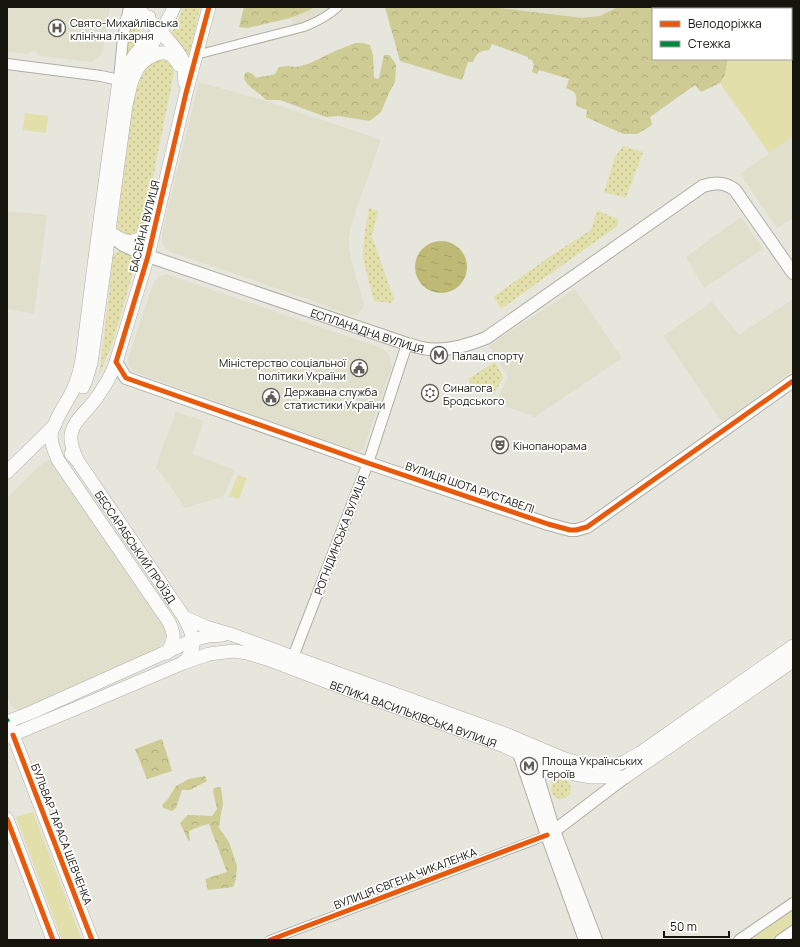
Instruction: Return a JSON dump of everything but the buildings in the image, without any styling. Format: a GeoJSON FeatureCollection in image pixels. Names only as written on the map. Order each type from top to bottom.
{"type":"FeatureCollection","features":[{"type":"Feature","properties":{"kind":"main road","name":"БАСЕЙНА ВУЛИЦЯ"},"geometry":{"type":"LineString","coordinates":[[77,460],[71,444],[71,435],[74,426],[105,385],[116,362],[148,256],[186,93],[209,7]]}},
{"type":"Feature","properties":{"kind":"main road"},"geometry":{"type":"LineString","coordinates":[[127,20],[141,12],[156,19],[162,18],[168,16],[173,10]]}},
{"type":"Feature","properties":{"kind":"main road"},"geometry":{"type":"LineString","coordinates":[[7,472],[65,416],[81,392],[86,380],[91,363],[106,257],[112,229],[126,105],[131,84],[139,65],[173,10]]}},
{"type":"Feature","properties":{"kind":"main road"},"geometry":{"type":"LineString","coordinates":[[141,12],[173,45],[182,60],[186,93]]}},
{"type":"Feature","properties":{"kind":"main road"},"geometry":{"type":"LineString","coordinates":[[53,426],[74,388],[82,360],[96,244],[119,80],[136,53],[150,39],[160,32]]}},
{"type":"Feature","properties":{"kind":"main road"},"geometry":{"type":"LineString","coordinates":[[139,65],[153,55],[166,53],[174,58],[181,67],[185,77]]}},
{"type":"Feature","properties":{"kind":"main road","name":"ЕСПЛАНАДНА ВУЛИЦЯ"},"geometry":{"type":"LineString","coordinates":[[112,229],[119,242],[148,256],[407,344],[434,350],[458,348],[486,338],[703,186],[709,184],[720,183],[730,186],[735,190],[793,273]]}},
{"type":"Feature","properties":{"kind":"main road"},"geometry":{"type":"LineString","coordinates":[[112,229],[126,241],[136,241],[147,233],[156,221]]}},
{"type":"Feature","properties":{"kind":"main road","name":"ВУЛИЦЯ ШОТА РУСТАВЕЛІ"},"geometry":{"type":"LineString","coordinates":[[116,362],[126,378],[368,463],[553,526],[570,530],[587,527],[793,381]]}},
{"type":"Feature","properties":{"kind":"main road","name":"БЕССАРАБСЬКИЙ ПРОЇЗД"},"geometry":{"type":"LineString","coordinates":[[53,426],[51,436],[58,460],[167,618],[174,632],[174,640],[167,652]]}},
{"type":"Feature","properties":{"kind":"main road"},"geometry":{"type":"LineString","coordinates":[[34,446],[45,442],[52,442]]}},
{"type":"Feature","properties":{"kind":"main road","name":"БЕССАРАБСЬКИЙ ПРОЇЗД"},"geometry":{"type":"LineString","coordinates":[[52,442],[59,444],[77,460],[184,616],[191,631],[193,640]]}},
{"type":"Feature","properties":{"kind":"main road","name":"ВЕЛИКА ВАСИЛЬКІВСЬКА ВУЛИЦЯ"},"geometry":{"type":"LineString","coordinates":[[184,616],[206,627],[233,635],[508,735],[532,759],[554,768],[592,777],[626,777]]}},
{"type":"Feature","properties":{"kind":"main road","name":"ВЕЛИКА ВАСИЛЬКІВСЬКА ВУЛИЦЯ"},"geometry":{"type":"LineString","coordinates":[[8,722],[193,640],[208,636],[233,635]]}},
{"type":"Feature","properties":{"kind":"main road"},"geometry":{"type":"LineString","coordinates":[[183,663],[191,653],[193,648],[193,640]]}},
{"type":"Feature","properties":{"kind":"main road","name":"ВЕЛИКА ВАСИЛЬКІВСЬКА ВУЛИЦЯ"},"geometry":{"type":"LineString","coordinates":[[10,736],[183,663],[209,654],[234,651],[267,659],[478,736],[582,764],[607,767],[616,765],[640,753],[793,646]]}},
{"type":"Feature","properties":{"kind":"main road"},"geometry":{"type":"LineString","coordinates":[[550,833],[626,777],[793,661]]}},
{"type":"Feature","properties":{"kind":"main road","name":"БУЛЬВАР ТАРАСА ШЕВЧЕНКА"},"geometry":{"type":"LineString","coordinates":[[8,722],[10,736],[92,940]]}},
{"type":"Feature","properties":{"kind":"main road"},"geometry":{"type":"LineString","coordinates":[[521,747],[585,940]]}},
{"type":"Feature","properties":{"kind":"main road"},"geometry":{"type":"LineString","coordinates":[[532,759],[550,833],[596,940]]}},
{"type":"Feature","properties":{"kind":"main road"},"geometry":{"type":"LineString","coordinates":[[7,819],[53,940]]}},
{"type":"Feature","properties":{"kind":"street"},"geometry":{"type":"LineString","coordinates":[[126,105],[119,80],[123,38],[130,7]]}},
{"type":"Feature","properties":{"kind":"street"},"geometry":{"type":"LineString","coordinates":[[196,55],[304,27],[329,15],[338,7]]}},
{"type":"Feature","properties":{"kind":"street"},"geometry":{"type":"LineString","coordinates":[[7,64],[101,76],[119,80]]}},
{"type":"Feature","properties":{"kind":"street","name":"РОГНІДИНСЬКА ВУЛИЦЯ"},"geometry":{"type":"LineString","coordinates":[[293,657],[368,463],[407,344]]}},
{"type":"Feature","properties":{"kind":"street","name":"ВУЛИЦЯ ЄВГЕНА ЧИКАЛЕНКА"},"geometry":{"type":"LineString","coordinates":[[270,940],[550,833]]}},
{"type":"Feature","properties":{"kind":"street"},"geometry":{"type":"LineString","coordinates":[[739,940],[793,903]]}},
{"type":"Feature","properties":{"kind":"street"},"geometry":{"type":"LineString","coordinates":[[780,940],[793,930]]}},
{"type":"Feature","properties":{"kind":"shaded area","name":"Свято-Михайлівська клінічна лікарня"},"geometry":{"type":"Polygon","coordinates":[[[7,7],[110,7],[102,55],[92,62],[39,56],[36,52],[30,52],[28,54],[7,52],[7,7]]]}},
{"type":"Feature","properties":{"kind":"shaded area"},"geometry":{"type":"Polygon","coordinates":[[[183,7],[200,7],[189,57],[170,36],[179,19],[183,7]]]}},
{"type":"Feature","properties":{"kind":"shaded area"},"geometry":{"type":"Polygon","coordinates":[[[292,7],[331,7],[318,17],[294,26],[291,18],[292,7]]]}},
{"type":"Feature","properties":{"kind":"shaded area"},"geometry":{"type":"Polygon","coordinates":[[[436,7],[647,7],[597,39],[436,7]]]}},
{"type":"Feature","properties":{"kind":"shaded area"},"geometry":{"type":"Polygon","coordinates":[[[793,7],[793,136],[769,153],[720,83],[725,75],[728,60],[792,60],[792,8],[716,8],[793,7]]]}},
{"type":"Feature","properties":{"kind":"shaded area"},"geometry":{"type":"Polygon","coordinates":[[[133,23],[145,39],[132,55],[126,54],[130,25],[133,23]]]}},
{"type":"Feature","properties":{"kind":"shaded area"},"geometry":{"type":"Polygon","coordinates":[[[160,59],[170,64],[174,73],[142,232],[132,239],[118,230],[117,226],[133,103],[145,71],[154,61],[160,59]]]}},
{"type":"Feature","properties":{"kind":"shaded area"},"geometry":{"type":"Polygon","coordinates":[[[199,82],[266,101],[381,140],[351,226],[349,238],[351,260],[364,304],[363,308],[357,315],[348,315],[313,301],[174,253],[167,250],[163,245],[162,233],[199,82]]]}},
{"type":"Feature","properties":{"kind":"shaded area"},"geometry":{"type":"Polygon","coordinates":[[[25,113],[48,116],[46,133],[23,130],[25,113]]]}},
{"type":"Feature","properties":{"kind":"shaded area"},"geometry":{"type":"Polygon","coordinates":[[[793,136],[793,218],[777,228],[740,174],[793,136]]]}},
{"type":"Feature","properties":{"kind":"shaded area"},"geometry":{"type":"Polygon","coordinates":[[[623,146],[643,152],[626,198],[604,192],[615,157],[623,146]]]}},
{"type":"Feature","properties":{"kind":"shaded area"},"geometry":{"type":"Polygon","coordinates":[[[369,208],[378,211],[372,237],[394,299],[390,303],[374,301],[363,259],[364,237],[369,208]]]}},
{"type":"Feature","properties":{"kind":"shaded area"},"geometry":{"type":"Polygon","coordinates":[[[597,210],[619,220],[616,227],[501,309],[493,297],[555,253],[591,230],[597,210]]]}},
{"type":"Feature","properties":{"kind":"shaded area"},"geometry":{"type":"Polygon","coordinates":[[[7,211],[47,215],[34,314],[7,309],[7,211]]]}},
{"type":"Feature","properties":{"kind":"shaded area"},"geometry":{"type":"Polygon","coordinates":[[[741,217],[763,249],[704,288],[686,257],[741,217]]]}},
{"type":"Feature","properties":{"kind":"shaded area"},"geometry":{"type":"Polygon","coordinates":[[[121,250],[129,254],[134,259],[135,265],[112,345],[99,375],[113,255],[121,250]]]}},
{"type":"Feature","properties":{"kind":"shaded area"},"geometry":{"type":"Polygon","coordinates":[[[166,274],[384,349],[390,357],[392,366],[364,448],[360,451],[356,451],[134,372],[128,363],[129,355],[154,282],[159,276],[166,274]]]}},
{"type":"Feature","properties":{"kind":"shaded area"},"geometry":{"type":"Polygon","coordinates":[[[575,289],[622,358],[535,417],[496,403],[508,377],[489,345],[575,289]]]}},
{"type":"Feature","properties":{"kind":"shaded area"},"geometry":{"type":"Polygon","coordinates":[[[793,299],[793,371],[722,422],[663,336],[712,302],[739,335],[793,299]]]}},
{"type":"Feature","properties":{"kind":"shaded area"},"geometry":{"type":"Polygon","coordinates":[[[495,362],[503,377],[494,394],[473,387],[468,379],[495,362]]]}},
{"type":"Feature","properties":{"kind":"shaded area"},"geometry":{"type":"Polygon","coordinates":[[[176,412],[204,421],[192,454],[235,470],[224,496],[185,508],[167,481],[156,468],[176,412]]]}},
{"type":"Feature","properties":{"kind":"shaded area"},"geometry":{"type":"Polygon","coordinates":[[[51,460],[55,461],[167,630],[166,637],[163,642],[151,655],[19,710],[12,707],[7,697],[7,498],[44,462],[51,460]]]}},
{"type":"Feature","properties":{"kind":"shaded area"},"geometry":{"type":"Polygon","coordinates":[[[238,475],[247,478],[239,499],[229,496],[238,475]]]}},
{"type":"Feature","properties":{"kind":"shaded area"},"geometry":{"type":"Polygon","coordinates":[[[561,779],[568,782],[571,789],[568,796],[561,799],[554,796],[551,789],[554,782],[561,779]]]}},
{"type":"Feature","properties":{"kind":"shaded area"},"geometry":{"type":"Polygon","coordinates":[[[33,812],[82,940],[62,940],[16,817],[33,812]]]}},
{"type":"Feature","properties":{"kind":"shaded area"},"geometry":{"type":"Polygon","coordinates":[[[793,903],[793,931],[780,940],[739,940],[793,903]]]}},
{"type":"Feature","properties":{"kind":"green space"},"geometry":{"type":"Polygon","coordinates":[[[244,7],[314,7],[290,18],[248,28],[239,27],[244,7]]]}},
{"type":"Feature","properties":{"kind":"green space"},"geometry":{"type":"Polygon","coordinates":[[[385,7],[491,7],[582,18],[600,16],[618,7],[716,7],[652,8],[652,60],[728,60],[725,75],[720,83],[701,92],[695,85],[650,117],[652,125],[637,134],[623,134],[586,117],[587,110],[576,106],[576,94],[566,88],[569,79],[539,70],[537,74],[532,72],[534,65],[532,60],[528,59],[528,57],[492,44],[489,50],[479,53],[473,62],[468,62],[462,80],[400,61],[385,7]]]}},
{"type":"Feature","properties":{"kind":"green space"},"geometry":{"type":"Polygon","coordinates":[[[355,43],[370,45],[373,55],[374,77],[377,79],[379,78],[384,55],[389,55],[396,65],[395,82],[381,112],[369,121],[339,116],[326,117],[280,100],[266,100],[248,85],[244,78],[245,73],[248,72],[253,74],[256,78],[275,74],[279,67],[296,67],[308,64],[355,43]]]}},
{"type":"Feature","properties":{"kind":"green space"},"geometry":{"type":"Polygon","coordinates":[[[162,739],[172,771],[147,779],[135,749],[162,739]]]}},
{"type":"Feature","properties":{"kind":"green space"},"geometry":{"type":"Polygon","coordinates":[[[205,776],[207,781],[190,790],[182,790],[176,808],[172,811],[163,808],[162,805],[168,799],[176,786],[189,779],[205,776]]]}},
{"type":"Feature","properties":{"kind":"green space"},"geometry":{"type":"Polygon","coordinates":[[[221,787],[223,804],[219,828],[229,842],[237,866],[236,879],[233,887],[208,890],[205,879],[227,872],[209,824],[189,831],[190,841],[188,840],[180,823],[188,815],[212,816],[217,809],[213,791],[214,788],[221,787]]]}},
{"type":"Feature","properties":{"kind":"water"},"geometry":{"type":"Polygon","coordinates":[[[436,241],[446,241],[460,248],[467,262],[467,272],[460,286],[446,293],[436,293],[426,289],[419,282],[415,272],[415,262],[419,252],[426,245],[436,241]]]}},
{"type":"Feature","properties":{"kind":"cycle path"},"geometry":{"type":"LineString","coordinates":[[209,7],[186,93],[148,256],[116,362],[126,378],[368,463],[548,524],[570,530],[587,527],[793,381]]}},
{"type":"Feature","properties":{"kind":"cycle path"},"geometry":{"type":"LineString","coordinates":[[13,735],[92,940]]}},
{"type":"Feature","properties":{"kind":"cycle path"},"geometry":{"type":"LineString","coordinates":[[7,819],[53,940]]}},
{"type":"Feature","properties":{"kind":"cycle path"},"geometry":{"type":"LineString","coordinates":[[270,940],[547,835]]}},
{"type":"Feature","properties":{"kind":"place","name":"Свято-Михайлівська клінічна лікарня"},"geometry":{"type":"Point","coordinates":[57,28]}},
{"type":"Feature","properties":{"kind":"place","name":"Палац спорту"},"geometry":{"type":"Point","coordinates":[439,355]}},
{"type":"Feature","properties":{"kind":"place","name":"Міністерство соціальної політики України"},"geometry":{"type":"Point","coordinates":[359,368]}},
{"type":"Feature","properties":{"kind":"place","name":"Синагога Бродського"},"geometry":{"type":"Point","coordinates":[430,393]}},
{"type":"Feature","properties":{"kind":"place","name":"Державна служба статистики України"},"geometry":{"type":"Point","coordinates":[271,397]}},
{"type":"Feature","properties":{"kind":"place","name":"Кінопанорама"},"geometry":{"type":"Point","coordinates":[500,445]}},
{"type":"Feature","properties":{"kind":"place","name":"Площа Українських Героїв"},"geometry":{"type":"Point","coordinates":[529,766]}}]}
